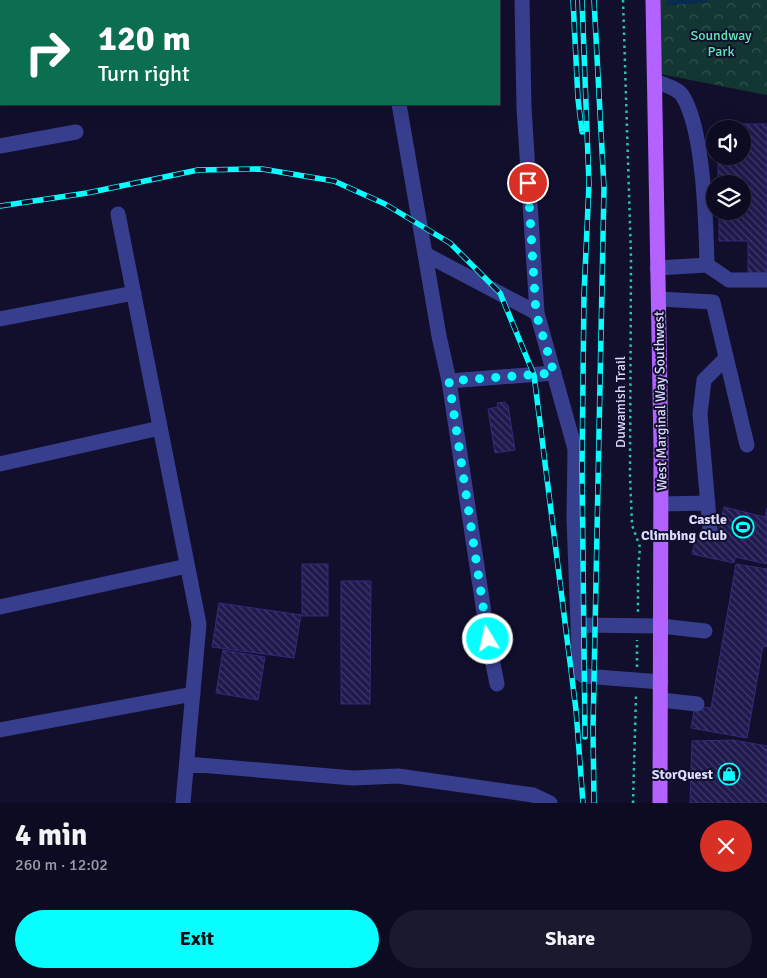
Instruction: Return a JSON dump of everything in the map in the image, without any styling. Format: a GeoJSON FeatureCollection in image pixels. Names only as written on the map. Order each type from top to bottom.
{"type":"FeatureCollection","features":[{"type":"Feature","properties":{"kind":"main road","name":"West Marginal Way Southwest"},"geometry":{"type":"LineString","coordinates":[[653,0],[661,504],[660,803]]}},
{"type":"Feature","properties":{"kind":"lane"},"geometry":{"type":"LineString","coordinates":[[522,0],[524,108],[536,313],[575,449],[574,519],[580,673],[584,676],[661,682]]}},
{"type":"Feature","properties":{"kind":"lane"},"geometry":{"type":"LineString","coordinates":[[655,81],[681,93],[690,114],[699,151],[707,265]]}},
{"type":"Feature","properties":{"kind":"lane"},"geometry":{"type":"LineString","coordinates":[[399,105],[439,336],[449,381],[488,639],[497,684]]}},
{"type":"Feature","properties":{"kind":"lane"},"geometry":{"type":"LineString","coordinates":[[0,146],[76,132]]}},
{"type":"Feature","properties":{"kind":"lane"},"geometry":{"type":"LineString","coordinates":[[118,214],[199,624],[183,803]]}},
{"type":"Feature","properties":{"kind":"lane"},"geometry":{"type":"LineString","coordinates":[[425,254],[536,313]]}},
{"type":"Feature","properties":{"kind":"lane"},"geometry":{"type":"LineString","coordinates":[[657,268],[707,265],[729,280],[767,280]]}},
{"type":"Feature","properties":{"kind":"lane"},"geometry":{"type":"LineString","coordinates":[[0,319],[134,293]]}},
{"type":"Feature","properties":{"kind":"lane"},"geometry":{"type":"LineString","coordinates":[[659,298],[713,302],[747,445]]}},
{"type":"Feature","properties":{"kind":"lane"},"geometry":{"type":"LineString","coordinates":[[710,530],[700,414],[704,380],[726,358]]}},
{"type":"Feature","properties":{"kind":"lane"},"geometry":{"type":"LineString","coordinates":[[449,381],[554,373]]}},
{"type":"Feature","properties":{"kind":"lane"},"geometry":{"type":"LineString","coordinates":[[0,464],[160,428]]}},
{"type":"Feature","properties":{"kind":"lane"},"geometry":{"type":"LineString","coordinates":[[661,504],[708,503]]}},
{"type":"Feature","properties":{"kind":"lane"},"geometry":{"type":"LineString","coordinates":[[0,607],[187,566]]}},
{"type":"Feature","properties":{"kind":"lane"},"geometry":{"type":"LineString","coordinates":[[578,624],[661,626],[705,631]]}},
{"type":"Feature","properties":{"kind":"lane"},"geometry":{"type":"LineString","coordinates":[[0,730],[193,694]]}},
{"type":"Feature","properties":{"kind":"lane"},"geometry":{"type":"LineString","coordinates":[[661,700],[697,704]]}},
{"type":"Feature","properties":{"kind":"lane"},"geometry":{"type":"LineString","coordinates":[[187,764],[354,778],[398,776],[533,795],[550,803]]}},
{"type":"Feature","properties":{"kind":"path","name":"Duwamish Trail"},"geometry":{"type":"LineString","coordinates":[[624,0],[631,257],[632,525],[640,547],[633,803]]}},
{"type":"Feature","properties":{"kind":"green space","name":"Soundway Park"},"geometry":{"type":"Polygon","coordinates":[[[659,0],[767,0],[767,95],[660,74],[659,0]]]}},
{"type":"Feature","properties":{"kind":"building"},"geometry":{"type":"Polygon","coordinates":[[[751,124],[767,124],[767,273],[748,273],[748,241],[719,241],[719,220],[751,220],[751,175],[718,175],[718,165],[751,165],[751,124]]]}},
{"type":"Feature","properties":{"kind":"building"},"geometry":{"type":"Polygon","coordinates":[[[505,402],[508,405],[515,450],[495,453],[488,409],[498,407],[497,403],[505,402]]]}},
{"type":"Feature","properties":{"kind":"building","name":"Castle Climbing Club"},"geometry":{"type":"Polygon","coordinates":[[[724,507],[765,517],[767,508],[767,564],[735,557],[734,563],[692,554],[696,537],[716,541],[724,507]]]}},
{"type":"Feature","properties":{"kind":"building"},"geometry":{"type":"Polygon","coordinates":[[[302,564],[328,564],[328,616],[302,616],[302,564]]]}},
{"type":"Feature","properties":{"kind":"building"},"geometry":{"type":"Polygon","coordinates":[[[736,564],[767,569],[767,647],[763,646],[747,738],[691,728],[695,706],[711,708],[736,564]]]}},
{"type":"Feature","properties":{"kind":"building"},"geometry":{"type":"Polygon","coordinates":[[[341,581],[371,581],[370,704],[341,704],[341,581]]]}},
{"type":"Feature","properties":{"kind":"building"},"geometry":{"type":"Polygon","coordinates":[[[219,603],[301,615],[294,658],[212,647],[219,603]]]}},
{"type":"Feature","properties":{"kind":"building"},"geometry":{"type":"Polygon","coordinates":[[[223,650],[265,657],[258,700],[216,693],[223,650]]]}},
{"type":"Feature","properties":{"kind":"building","name":"StorQuest"},"geometry":{"type":"Polygon","coordinates":[[[733,740],[767,746],[767,803],[690,803],[692,741],[733,740]]]}},
{"type":"Feature","properties":{"kind":"waterway"},"geometry":{"type":"LineString","coordinates":[[668,3],[706,0]]}},
{"type":"Feature","properties":{"kind":"railway"},"geometry":{"type":"LineString","coordinates":[[573,0],[578,99],[582,132]]}},
{"type":"Feature","properties":{"kind":"railway"},"geometry":{"type":"LineString","coordinates":[[582,0],[589,184],[584,294],[582,468],[585,737]]}},
{"type":"Feature","properties":{"kind":"railway"},"geometry":{"type":"LineString","coordinates":[[594,0],[604,188],[593,729],[594,803]]}},
{"type":"Feature","properties":{"kind":"railway"},"geometry":{"type":"LineString","coordinates":[[0,206],[87,193],[198,170],[262,169],[334,181],[385,204],[450,243],[500,293],[534,375],[576,710],[583,803]]}},
{"type":"Feature","properties":{"kind":"place","name":"Castle Climbing Club"},"geometry":{"type":"Point","coordinates":[743,527]}},
{"type":"Feature","properties":{"kind":"place","name":"StorQuest"},"geometry":{"type":"Point","coordinates":[729,774]}},
{"type":"Feature","properties":{"kind":"route"},"geometry":{"type":"LineString","coordinates":[[488,639],[449,381],[554,373],[536,313],[528,183]]}}]}
